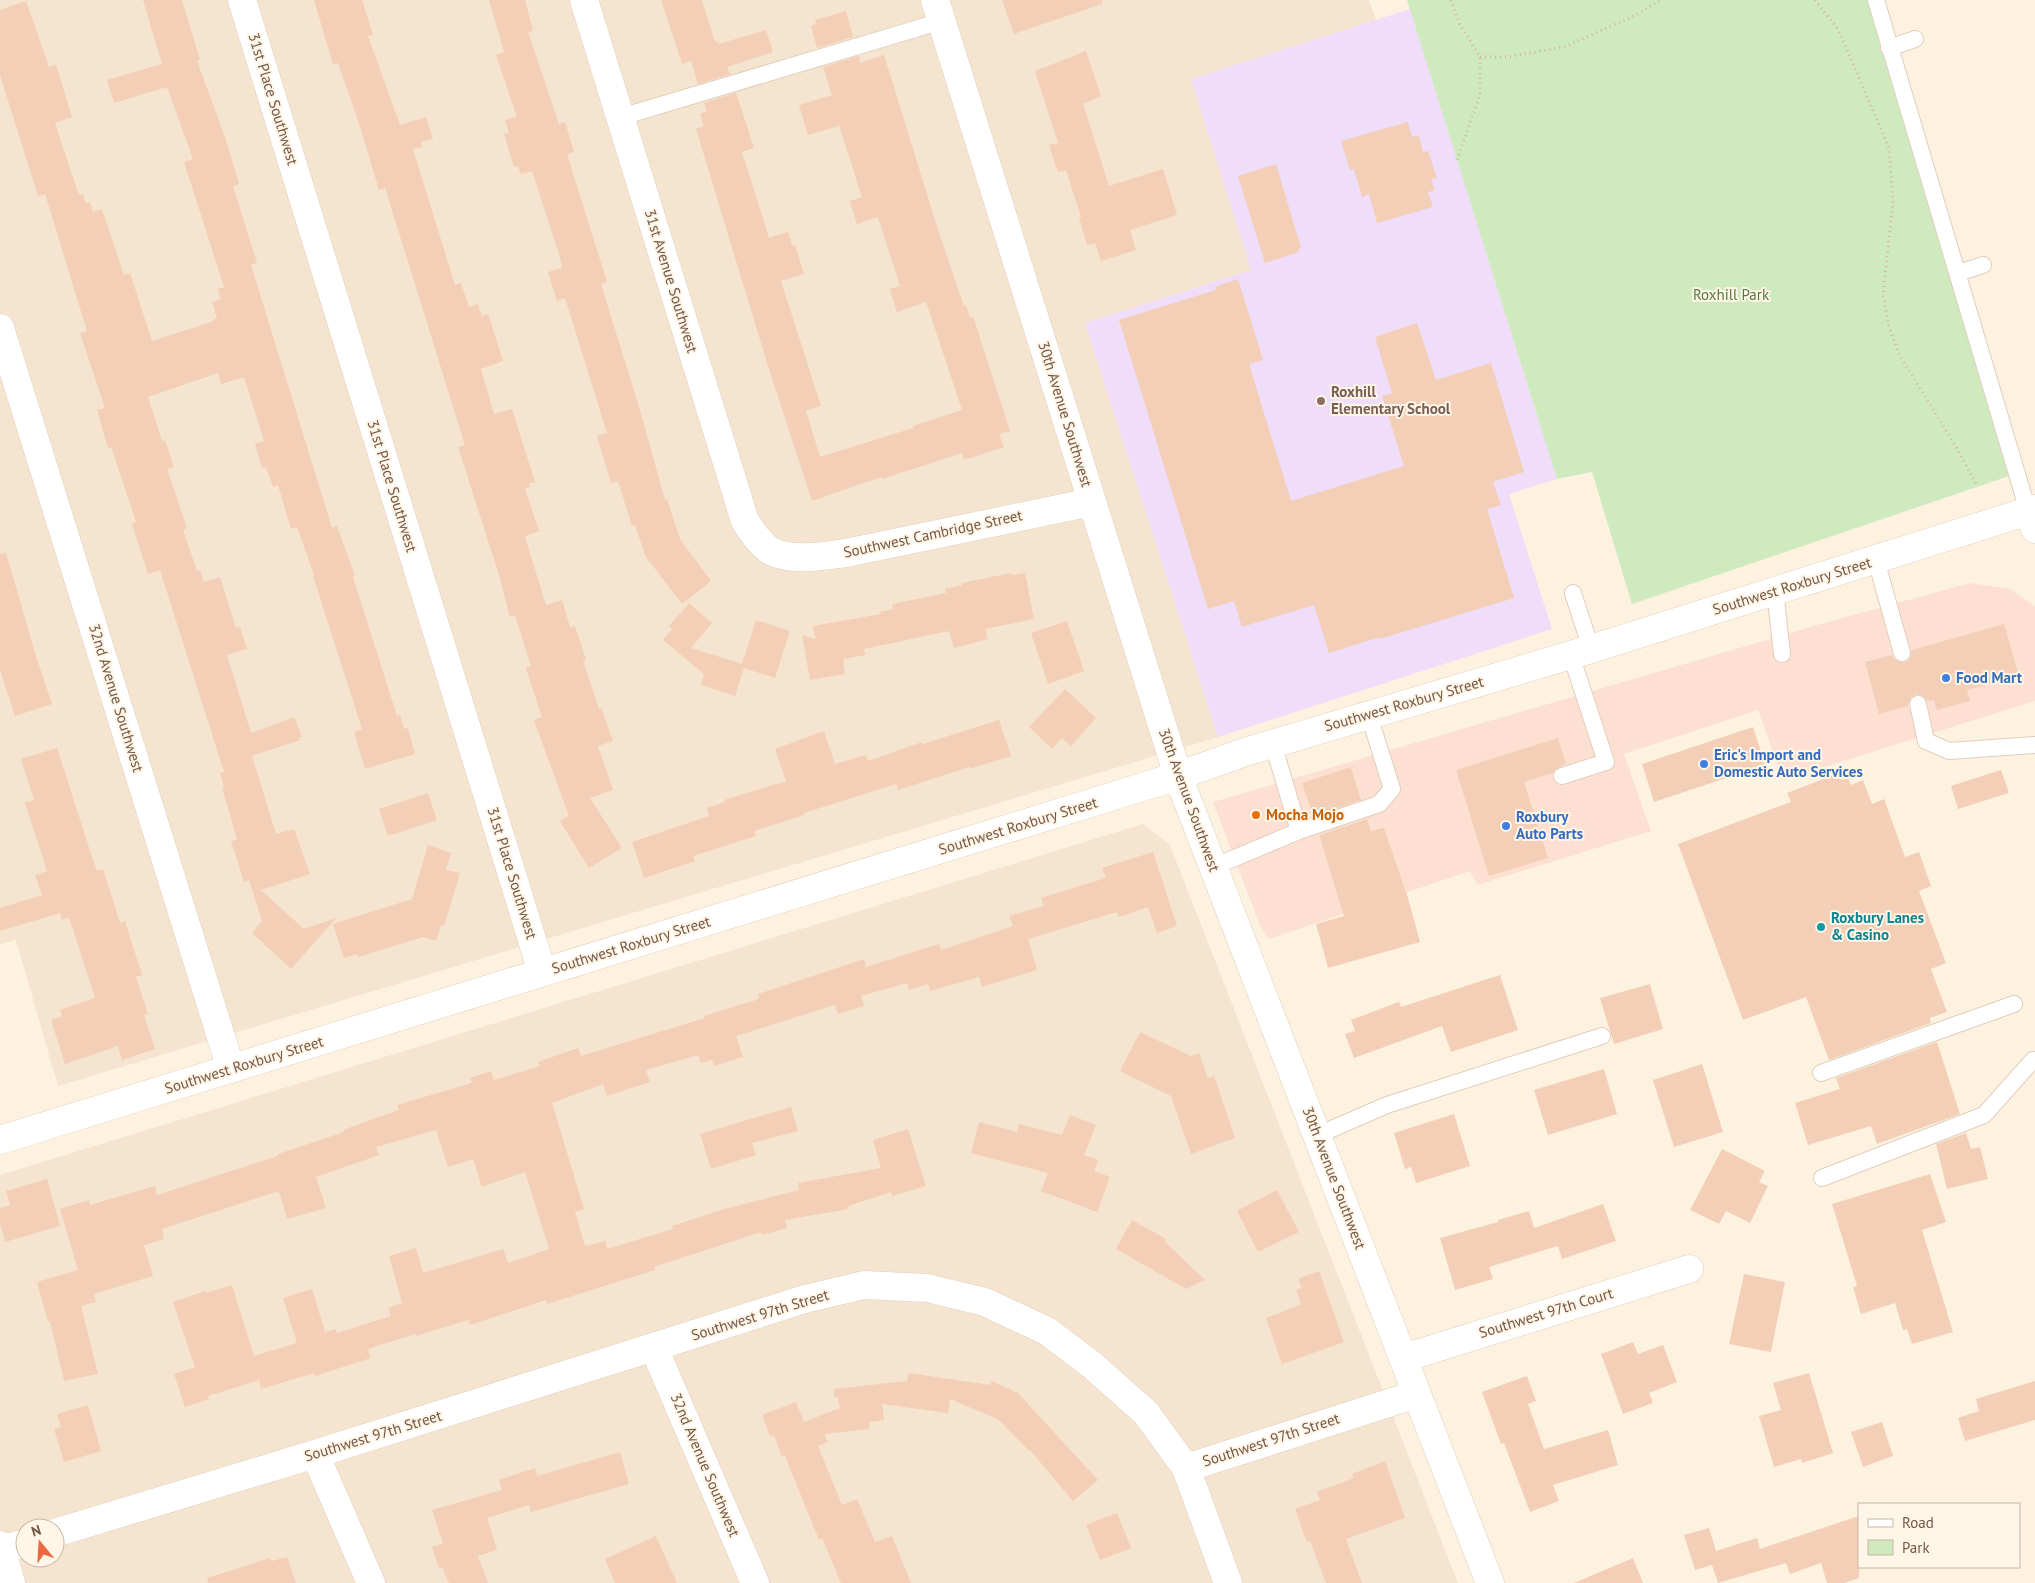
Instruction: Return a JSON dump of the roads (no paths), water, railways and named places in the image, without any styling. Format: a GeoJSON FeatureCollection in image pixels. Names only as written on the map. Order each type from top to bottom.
{"type":"FeatureCollection","features":[{"type":"Feature","properties":{"kind":"street","name":"31st Place Southwest"},"geometry":{"type":"LineString","coordinates":[[242,0],[542,972]]}},
{"type":"Feature","properties":{"kind":"street","name":"31st Avenue Southwest"},"geometry":{"type":"LineString","coordinates":[[584,0],[745,521],[756,537],[774,552]]}},
{"type":"Feature","properties":{"kind":"street","name":"30th Avenue Southwest"},"geometry":{"type":"LineString","coordinates":[[938,10],[1178,776],[1490,1583]]}},
{"type":"Feature","properties":{"kind":"street","name":"32nd Avenue Southwest"},"geometry":{"type":"LineString","coordinates":[[0,328],[231,1069]]}},
{"type":"Feature","properties":{"kind":"street","name":"Southwest Cambridge Street"},"geometry":{"type":"LineString","coordinates":[[774,552],[806,558],[846,553],[1092,502]]}},
{"type":"Feature","properties":{"kind":"street","name":"Southwest Roxbury Street"},"geometry":{"type":"LineString","coordinates":[[0,1140],[1178,776],[1273,744],[1581,652],[1775,590],[2033,516]]}},
{"type":"Feature","properties":{"kind":"street","name":"Southwest 97th Court"},"geometry":{"type":"LineString","coordinates":[[1404,1358],[1689,1269]]}},
{"type":"Feature","properties":{"kind":"street","name":"Southwest 97th Street"},"geometry":{"type":"LineString","coordinates":[[65,1531],[316,1454],[805,1299],[864,1285],[927,1288],[985,1302],[1047,1331],[1092,1365],[1146,1413],[1186,1468],[1416,1394]]}},
{"type":"Feature","properties":{"kind":"street","name":"32nd Avenue Southwest"},"geometry":{"type":"LineString","coordinates":[[654,1348],[755,1583]]}},
{"type":"Feature","properties":{"kind":"street"},"geometry":{"type":"LineString","coordinates":[[316,1454],[371,1583]]}},
{"type":"Feature","properties":{"kind":"street"},"geometry":{"type":"LineString","coordinates":[[1186,1468],[1228,1583]]}},
{"type":"Feature","properties":{"kind":"street"},"geometry":{"type":"LineString","coordinates":[[9,1546],[11,1583]]}},
{"type":"Feature","properties":{"kind":"lane"},"geometry":{"type":"LineString","coordinates":[[1876,0],[1889,48],[2033,516]]}},
{"type":"Feature","properties":{"kind":"lane"},"geometry":{"type":"LineString","coordinates":[[621,117],[938,10]]}},
{"type":"Feature","properties":{"kind":"lane"},"geometry":{"type":"LineString","coordinates":[[1889,48],[1915,39]]}},
{"type":"Feature","properties":{"kind":"lane"},"geometry":{"type":"LineString","coordinates":[[1958,273],[1983,266]]}},
{"type":"Feature","properties":{"kind":"lane"},"geometry":{"type":"LineString","coordinates":[[1876,560],[1902,653]]}},
{"type":"Feature","properties":{"kind":"lane"},"geometry":{"type":"LineString","coordinates":[[1775,590],[1782,654]]}},
{"type":"Feature","properties":{"kind":"lane"},"geometry":{"type":"LineString","coordinates":[[1562,776],[1606,762],[1581,652],[1572,593]]}},
{"type":"Feature","properties":{"kind":"lane"},"geometry":{"type":"LineString","coordinates":[[1918,704],[1926,741],[1948,751],[2035,745]]}},
{"type":"Feature","properties":{"kind":"lane"},"geometry":{"type":"LineString","coordinates":[[1213,867],[1299,831],[1379,804],[1392,789],[1369,715]]}},
{"type":"Feature","properties":{"kind":"lane"},"geometry":{"type":"LineString","coordinates":[[1273,744],[1299,831]]}},
{"type":"Feature","properties":{"kind":"lane"},"geometry":{"type":"LineString","coordinates":[[1820,1073],[2014,1004]]}},
{"type":"Feature","properties":{"kind":"lane"},"geometry":{"type":"LineString","coordinates":[[1318,1135],[1387,1105],[1602,1036]]}},
{"type":"Feature","properties":{"kind":"lane"},"geometry":{"type":"LineString","coordinates":[[1822,1178],[1984,1115],[2033,1060]]}},
{"type":"Feature","properties":{"kind":"place","name":"Roxhill Elementary School"},"geometry":{"type":"Point","coordinates":[1321,401]}},
{"type":"Feature","properties":{"kind":"place","name":"Food Mart"},"geometry":{"type":"Point","coordinates":[1946,678]}},
{"type":"Feature","properties":{"kind":"place","name":"Eric's Import and Domestic Auto Services"},"geometry":{"type":"Point","coordinates":[1704,764]}},
{"type":"Feature","properties":{"kind":"place","name":"Mocha Mojo"},"geometry":{"type":"Point","coordinates":[1256,815]}},
{"type":"Feature","properties":{"kind":"place","name":"Roxbury Auto Parts"},"geometry":{"type":"Point","coordinates":[1506,826]}},
{"type":"Feature","properties":{"kind":"place","name":"Roxbury Lanes & Casino"},"geometry":{"type":"Point","coordinates":[1821,927]}},
{"type":"Feature","properties":{"kind":"park label","name":"Roxhill Park"},"geometry":{"type":"Point","coordinates":[1731,295]}}]}
